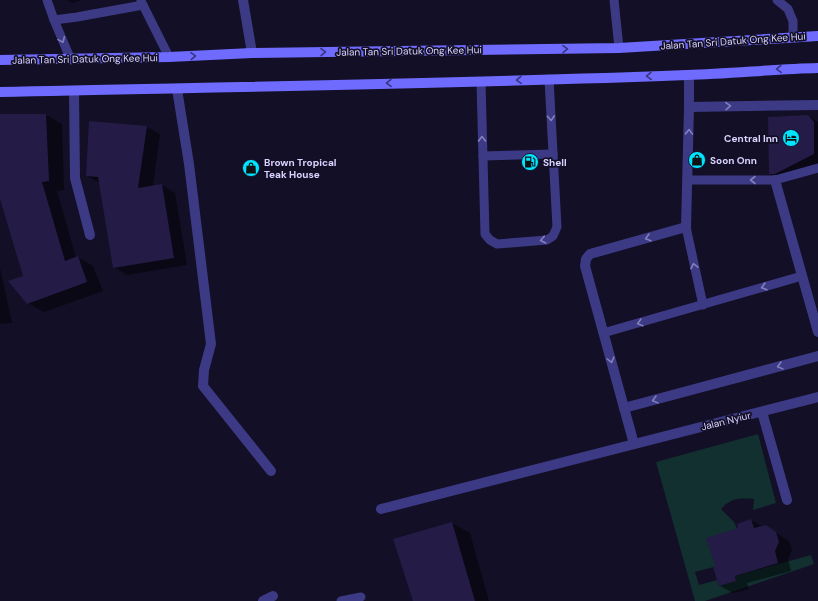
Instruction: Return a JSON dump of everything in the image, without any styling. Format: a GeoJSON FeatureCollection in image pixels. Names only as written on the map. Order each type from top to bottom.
{"type":"FeatureCollection","features":[{"type":"Feature","properties":{"kind":"main road","name":"Jalan Tan Sri Datuk Ong Kee Hui"},"geometry":{"type":"LineString","coordinates":[[0,60],[71,60],[252,53],[620,48],[818,36]]}},
{"type":"Feature","properties":{"kind":"main road"},"geometry":{"type":"LineString","coordinates":[[0,92],[481,82],[689,75],[769,69],[818,68]]}},
{"type":"Feature","properties":{"kind":"street"},"geometry":{"type":"LineString","coordinates":[[243,0],[252,53]]}},
{"type":"Feature","properties":{"kind":"street"},"geometry":{"type":"LineString","coordinates":[[634,444],[585,266],[586,259],[590,254],[686,227],[689,75]]}},
{"type":"Feature","properties":{"kind":"street"},"geometry":{"type":"LineString","coordinates":[[177,89],[189,164],[211,344],[204,370],[203,386],[271,471]]}},
{"type":"Feature","properties":{"kind":"street"},"geometry":{"type":"LineString","coordinates":[[74,91],[75,178],[90,235]]}},
{"type":"Feature","properties":{"kind":"street"},"geometry":{"type":"LineString","coordinates":[[689,107],[818,104]]}},
{"type":"Feature","properties":{"kind":"street"},"geometry":{"type":"LineString","coordinates":[[775,180],[818,332]]}},
{"type":"Feature","properties":{"kind":"street"},"geometry":{"type":"LineString","coordinates":[[624,408],[818,356]]}},
{"type":"Feature","properties":{"kind":"street","name":"Jalan Nyiur"},"geometry":{"type":"LineString","coordinates":[[381,509],[818,397]]}},
{"type":"Feature","properties":{"kind":"street"},"geometry":{"type":"LineString","coordinates":[[762,412],[787,500]]}},
{"type":"Feature","properties":{"kind":"street"},"geometry":{"type":"LineString","coordinates":[[263,601],[275,598]]}},
{"type":"Feature","properties":{"kind":"lane"},"geometry":{"type":"LineString","coordinates":[[48,0],[54,20],[71,60]]}},
{"type":"Feature","properties":{"kind":"lane"},"geometry":{"type":"LineString","coordinates":[[614,0],[620,48]]}},
{"type":"Feature","properties":{"kind":"lane"},"geometry":{"type":"LineString","coordinates":[[777,0],[788,9],[793,21],[793,37]]}},
{"type":"Feature","properties":{"kind":"lane"},"geometry":{"type":"LineString","coordinates":[[54,20],[76,17],[142,3],[169,57]]}},
{"type":"Feature","properties":{"kind":"lane"},"geometry":{"type":"LineString","coordinates":[[481,82],[485,234],[490,240],[497,244],[547,240],[553,236],[557,227],[549,79]]}},
{"type":"Feature","properties":{"kind":"lane"},"geometry":{"type":"LineString","coordinates":[[483,156],[553,154]]}},
{"type":"Feature","properties":{"kind":"lane"},"geometry":{"type":"LineString","coordinates":[[688,180],[775,180],[818,168]]}},
{"type":"Feature","properties":{"kind":"lane"},"geometry":{"type":"LineString","coordinates":[[686,227],[703,305]]}},
{"type":"Feature","properties":{"kind":"lane"},"geometry":{"type":"LineString","coordinates":[[603,333],[802,276]]}},
{"type":"Feature","properties":{"kind":"lane"},"geometry":{"type":"LineString","coordinates":[[341,601],[361,597]]}},
{"type":"Feature","properties":{"kind":"green space"},"geometry":{"type":"Polygon","coordinates":[[[758,434],[776,503],[753,510],[754,499],[740,499],[728,503],[721,509],[734,522],[739,533],[717,566],[695,572],[699,585],[717,580],[719,586],[736,581],[735,576],[811,555],[814,564],[705,601],[695,601],[656,462],[758,434]]]}},
{"type":"Feature","properties":{"kind":"building"},"geometry":{"type":"Polygon","coordinates":[[[0,114],[46,114],[49,181],[42,182],[65,261],[78,256],[87,282],[27,304],[8,281],[23,276],[0,199],[0,114]]]}},
{"type":"Feature","properties":{"kind":"building","name":"Central Inn"},"geometry":{"type":"Polygon","coordinates":[[[808,115],[814,122],[814,154],[775,174],[769,174],[768,117],[808,115]]]}},
{"type":"Feature","properties":{"kind":"building"},"geometry":{"type":"Polygon","coordinates":[[[89,121],[147,126],[138,188],[162,184],[174,258],[113,268],[98,177],[86,176],[89,121]]]}},
{"type":"Feature","properties":{"kind":"building"},"geometry":{"type":"Polygon","coordinates":[[[751,519],[754,528],[766,525],[776,532],[779,542],[775,551],[778,563],[735,576],[736,581],[719,586],[713,567],[715,566],[706,538],[738,528],[737,524],[751,519]]]}},
{"type":"Feature","properties":{"kind":"building"},"geometry":{"type":"Polygon","coordinates":[[[452,522],[475,601],[413,601],[393,539],[452,522]]]}},
{"type":"Feature","properties":{"kind":"place","name":"Central Inn"},"geometry":{"type":"Point","coordinates":[791,138]}},
{"type":"Feature","properties":{"kind":"place","name":"Soon Onn"},"geometry":{"type":"Point","coordinates":[697,160]}},
{"type":"Feature","properties":{"kind":"place","name":"Shell"},"geometry":{"type":"Point","coordinates":[530,162]}},
{"type":"Feature","properties":{"kind":"place","name":"Brown Tropical Teak House"},"geometry":{"type":"Point","coordinates":[251,168]}}]}
